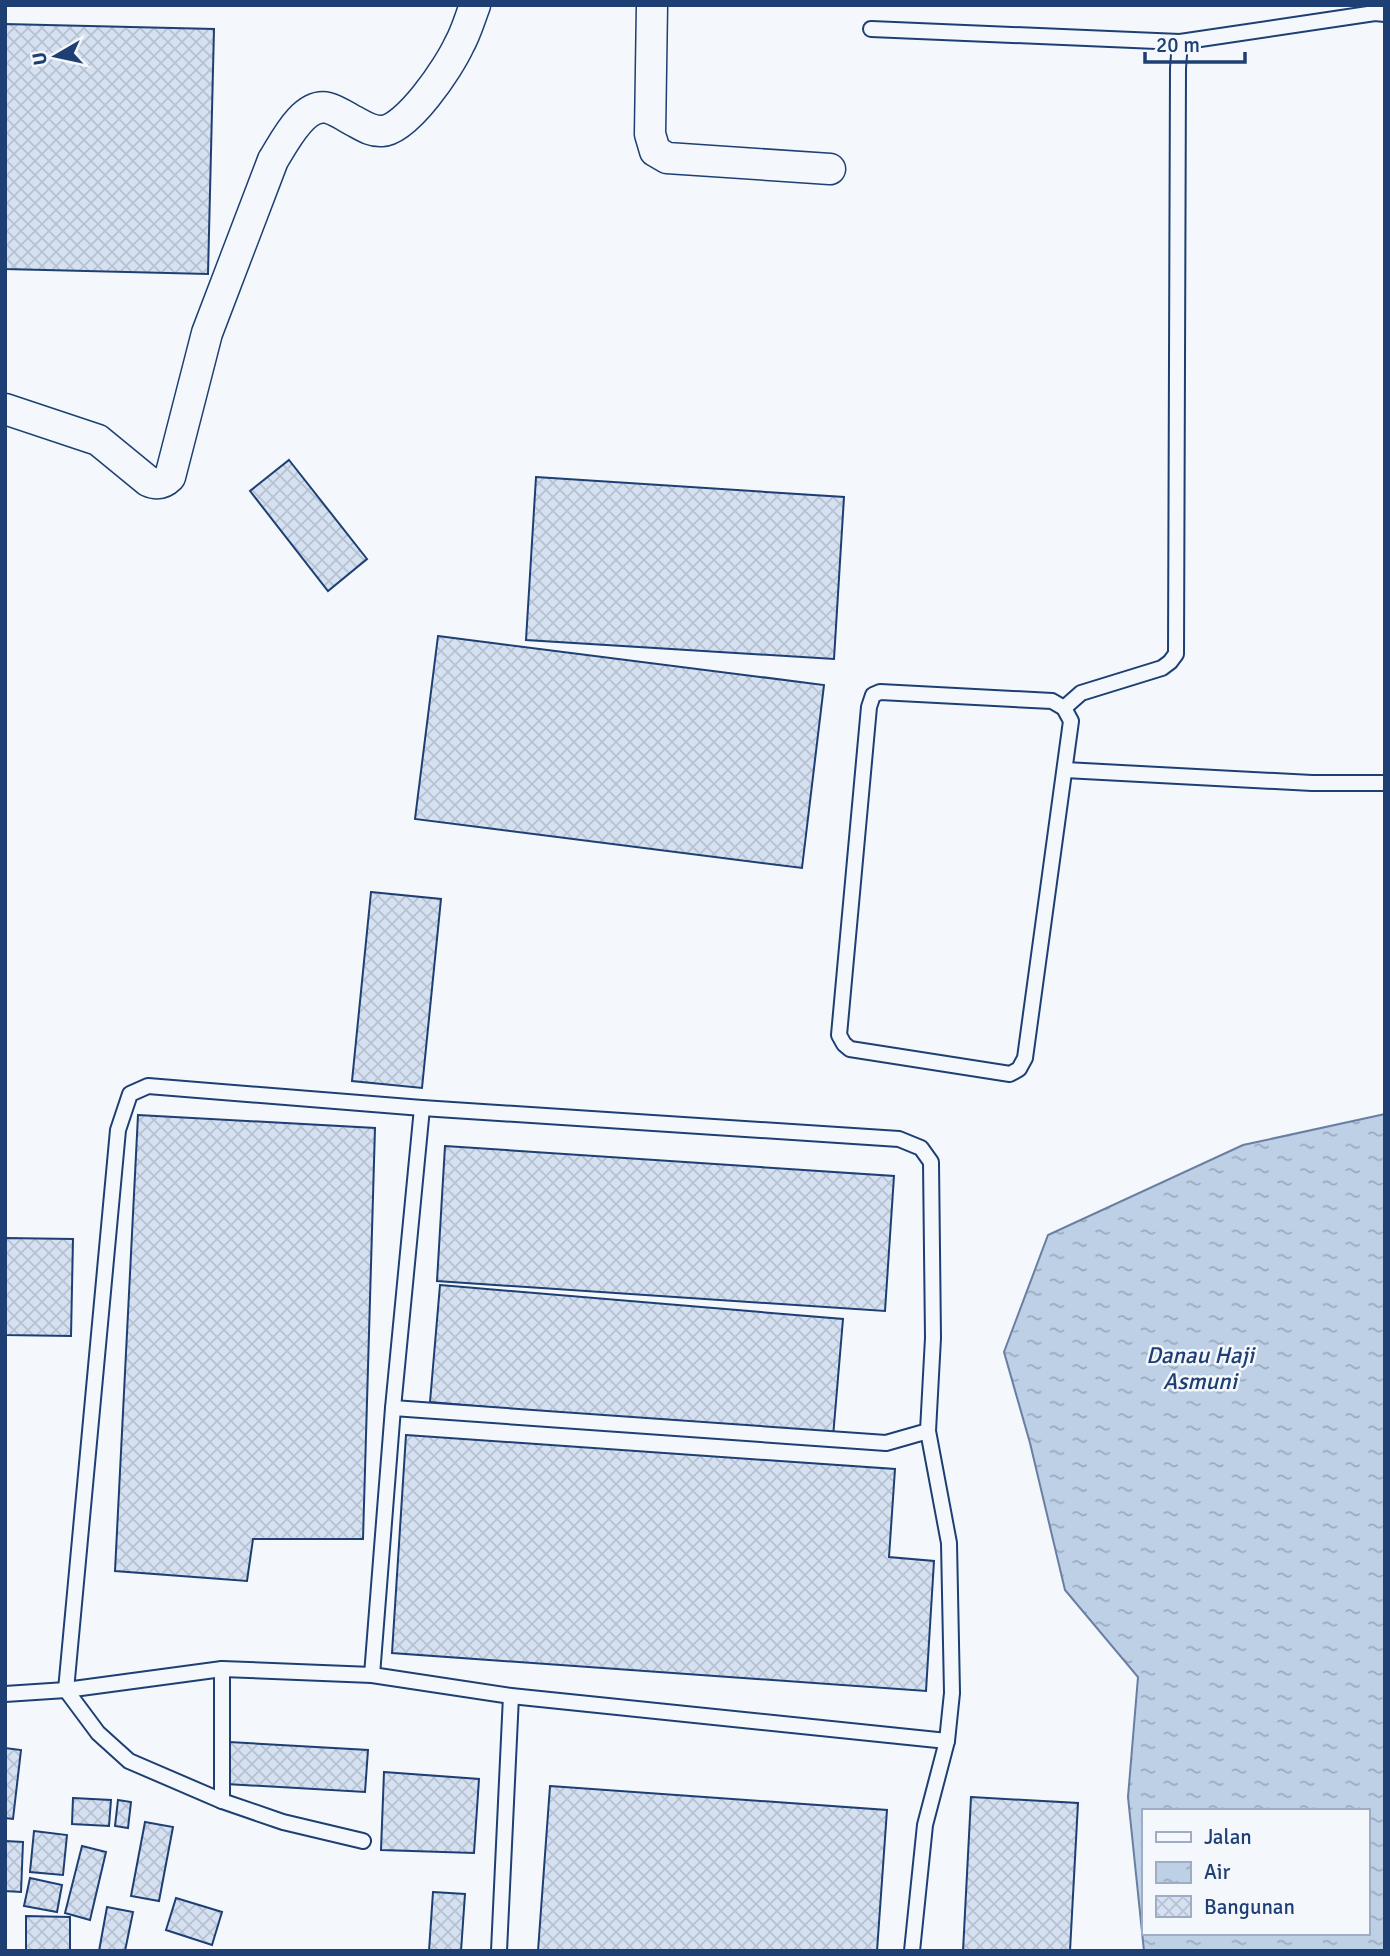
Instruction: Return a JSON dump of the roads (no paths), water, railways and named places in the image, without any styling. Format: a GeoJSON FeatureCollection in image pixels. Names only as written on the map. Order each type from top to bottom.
{"type":"FeatureCollection","features":[{"type":"Feature","properties":{"kind":"street"},"geometry":{"type":"LineString","coordinates":[[5,409],[98,440],[148,481],[156,485],[166,481],[170,477],[207,333],[273,160],[287,137],[299,120],[312,110],[326,107],[374,131],[394,128],[419,103],[439,77],[459,46],[475,5]]}},
{"type":"Feature","properties":{"kind":"street"},"geometry":{"type":"LineString","coordinates":[[652,5],[650,134],[654,151],[667,158],[830,169]]}},
{"type":"Feature","properties":{"kind":"lane"},"geometry":{"type":"LineString","coordinates":[[871,29],[1180,42],[1375,13],[1385,14]]}},
{"type":"Feature","properties":{"kind":"lane"},"geometry":{"type":"LineString","coordinates":[[1064,708],[1081,693],[1162,668],[1170,663],[1176,654],[1180,42]]}},
{"type":"Feature","properties":{"kind":"lane"},"geometry":{"type":"LineString","coordinates":[[880,692],[1052,701],[1064,708],[1072,721],[1065,770],[1025,1058],[1019,1069],[1010,1073],[850,1049],[839,1035],[869,707],[873,695],[880,692]]}},
{"type":"Feature","properties":{"kind":"lane"},"geometry":{"type":"LineString","coordinates":[[1065,770],[1312,783],[1385,783]]}},
{"type":"Feature","properties":{"kind":"lane"},"geometry":{"type":"LineString","coordinates":[[363,1841],[283,1822],[222,1801],[129,1761],[98,1733],[66,1690],[118,1130],[130,1094],[148,1086],[422,1108],[899,1139],[920,1148],[931,1161],[933,1338],[928,1431],[949,1543],[952,1693],[947,1741],[925,1825],[912,1951]]}},
{"type":"Feature","properties":{"kind":"lane"},"geometry":{"type":"LineString","coordinates":[[372,1675],[393,1408],[422,1108]]}},
{"type":"Feature","properties":{"kind":"lane"},"geometry":{"type":"LineString","coordinates":[[393,1408],[886,1443],[928,1431]]}},
{"type":"Feature","properties":{"kind":"lane"},"geometry":{"type":"LineString","coordinates":[[5,1694],[66,1690],[222,1668],[372,1675],[511,1696],[947,1741]]}},
{"type":"Feature","properties":{"kind":"lane"},"geometry":{"type":"LineString","coordinates":[[222,1668],[222,1801]]}},
{"type":"Feature","properties":{"kind":"lane"},"geometry":{"type":"LineString","coordinates":[[499,1951],[511,1696]]}},
{"type":"Feature","properties":{"kind":"water","name":"Danau Haji Asmuni"},"geometry":{"type":"Polygon","coordinates":[[[1385,1114],[1385,1951],[1144,1951],[1142,1935],[1369,1935],[1369,1809],[1142,1809],[1142,1932],[1128,1797],[1138,1677],[1065,1590],[1030,1443],[1004,1352],[1048,1235],[1243,1145],[1385,1114]]]}}]}
